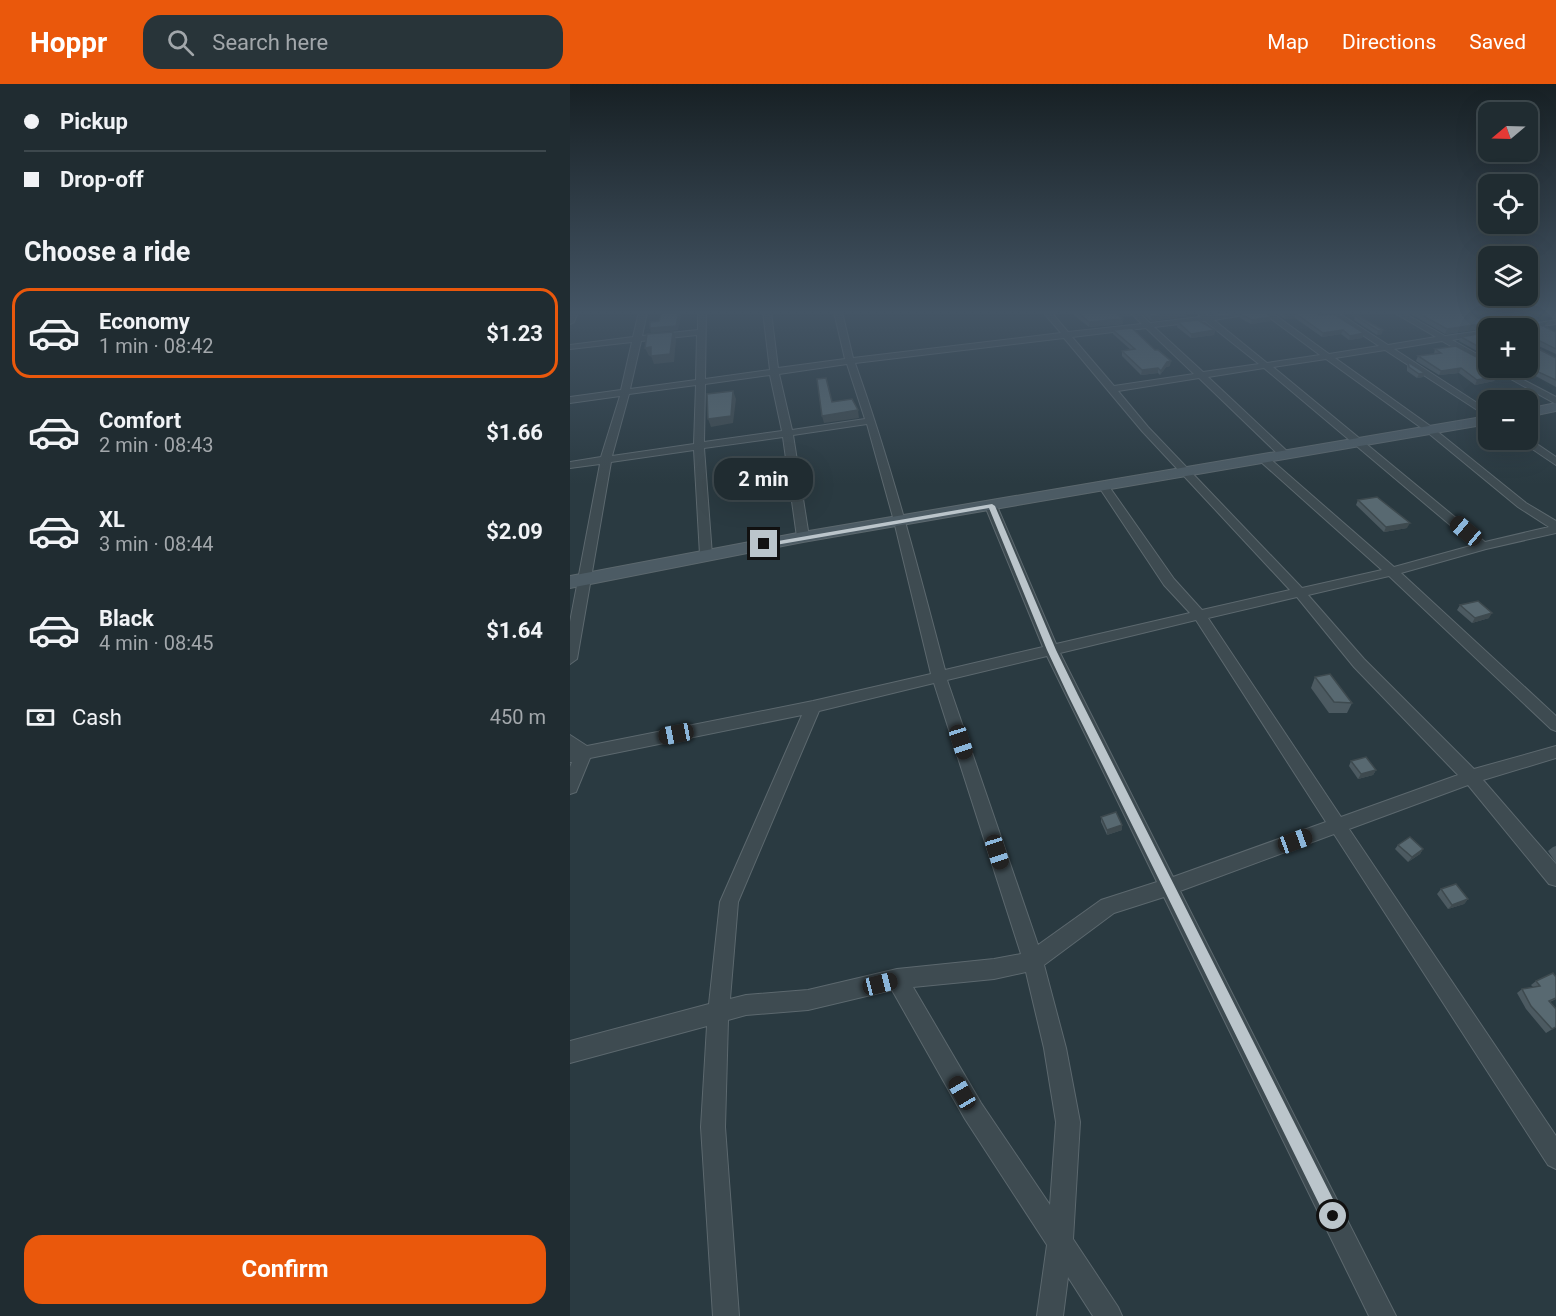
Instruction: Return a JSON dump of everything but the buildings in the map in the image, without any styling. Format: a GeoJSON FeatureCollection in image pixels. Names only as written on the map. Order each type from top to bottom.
{"type":"FeatureCollection","features":[{"type":"Feature","properties":{"kind":"street"},"geometry":{"type":"LineString","coordinates":[[570,659],[577,580],[630,369]]}},
{"type":"Feature","properties":{"kind":"street"},"geometry":{"type":"LineString","coordinates":[[700,369],[699,447],[706,555]]}},
{"type":"Feature","properties":{"kind":"street"},"geometry":{"type":"LineString","coordinates":[[570,400],[785,369]]}},
{"type":"Feature","properties":{"kind":"street"},"geometry":{"type":"LineString","coordinates":[[853,369],[871,421],[900,521],[939,677],[1033,961],[1055,1048],[1068,1122],[1060,1242],[1050,1316]]}},
{"type":"Feature","properties":{"kind":"street"},"geometry":{"type":"LineString","coordinates":[[1095,369],[1145,429],[1299,592],[1359,663],[1471,777],[1556,878]]}},
{"type":"Feature","properties":{"kind":"street"},"geometry":{"type":"LineString","coordinates":[[1196,369],[1286,456]]}},
{"type":"Feature","properties":{"kind":"street"},"geometry":{"type":"LineString","coordinates":[[1111,389],[1240,369]]}},
{"type":"Feature","properties":{"kind":"street"},"geometry":{"type":"LineString","coordinates":[[1271,369],[1483,546]]}},
{"type":"Feature","properties":{"kind":"street"},"geometry":{"type":"LineString","coordinates":[[1343,369],[1430,430],[1522,505],[1556,528]]}},
{"type":"Feature","properties":{"kind":"street"},"geometry":{"type":"LineString","coordinates":[[1420,369],[1478,407]]}},
{"type":"Feature","properties":{"kind":"street"},"geometry":{"type":"LineString","coordinates":[[774,371],[788,434],[803,537]]}},
{"type":"Feature","properties":{"kind":"street"},"geometry":{"type":"LineString","coordinates":[[1510,378],[1555,407]]}},
{"type":"Feature","properties":{"kind":"street"},"geometry":{"type":"LineString","coordinates":[[1538,411],[1555,407]]}},
{"type":"Feature","properties":{"kind":"street"},"geometry":{"type":"LineString","coordinates":[[570,465],[871,421]]}},
{"type":"Feature","properties":{"kind":"street"},"geometry":{"type":"LineString","coordinates":[[577,580],[803,537],[1265,460],[1478,422]]}},
{"type":"Feature","properties":{"kind":"street"},"geometry":{"type":"LineString","coordinates":[[1538,450],[1556,462]]}},
{"type":"Feature","properties":{"kind":"street"},"geometry":{"type":"LineString","coordinates":[[1265,460],[1392,572],[1556,725]]}},
{"type":"Feature","properties":{"kind":"street"},"geometry":{"type":"LineString","coordinates":[[1104,487],[1169,582],[1199,615],[1556,1157]]}},
{"type":"Feature","properties":{"kind":"street"},"geometry":{"type":"LineString","coordinates":[[992,506],[1052,650],[1383,1316]]}},
{"type":"Feature","properties":{"kind":"street"},"geometry":{"type":"LineString","coordinates":[[577,754],[813,707],[1199,615],[1392,572],[1556,528]]}},
{"type":"Feature","properties":{"kind":"street"},"geometry":{"type":"LineString","coordinates":[[726,1316],[713,1127],[715,1051],[729,902],[813,707]]}},
{"type":"Feature","properties":{"kind":"street"},"geometry":{"type":"LineString","coordinates":[[570,741],[577,754],[570,787]]}},
{"type":"Feature","properties":{"kind":"street"},"geometry":{"type":"LineString","coordinates":[[570,1052],[746,1005],[808,1000],[897,979],[994,969],[1033,961],[1108,906],[1168,887],[1471,777],[1556,752]]}},
{"type":"Feature","properties":{"kind":"street"},"geometry":{"type":"LineString","coordinates":[[897,979],[973,1112],[1109,1316]]}},
{"type":"Feature","properties":{"kind":"route"},"geometry":{"type":"LineString","coordinates":[[764,544],[992,506],[1073,695],[1333,1216]]}}]}
